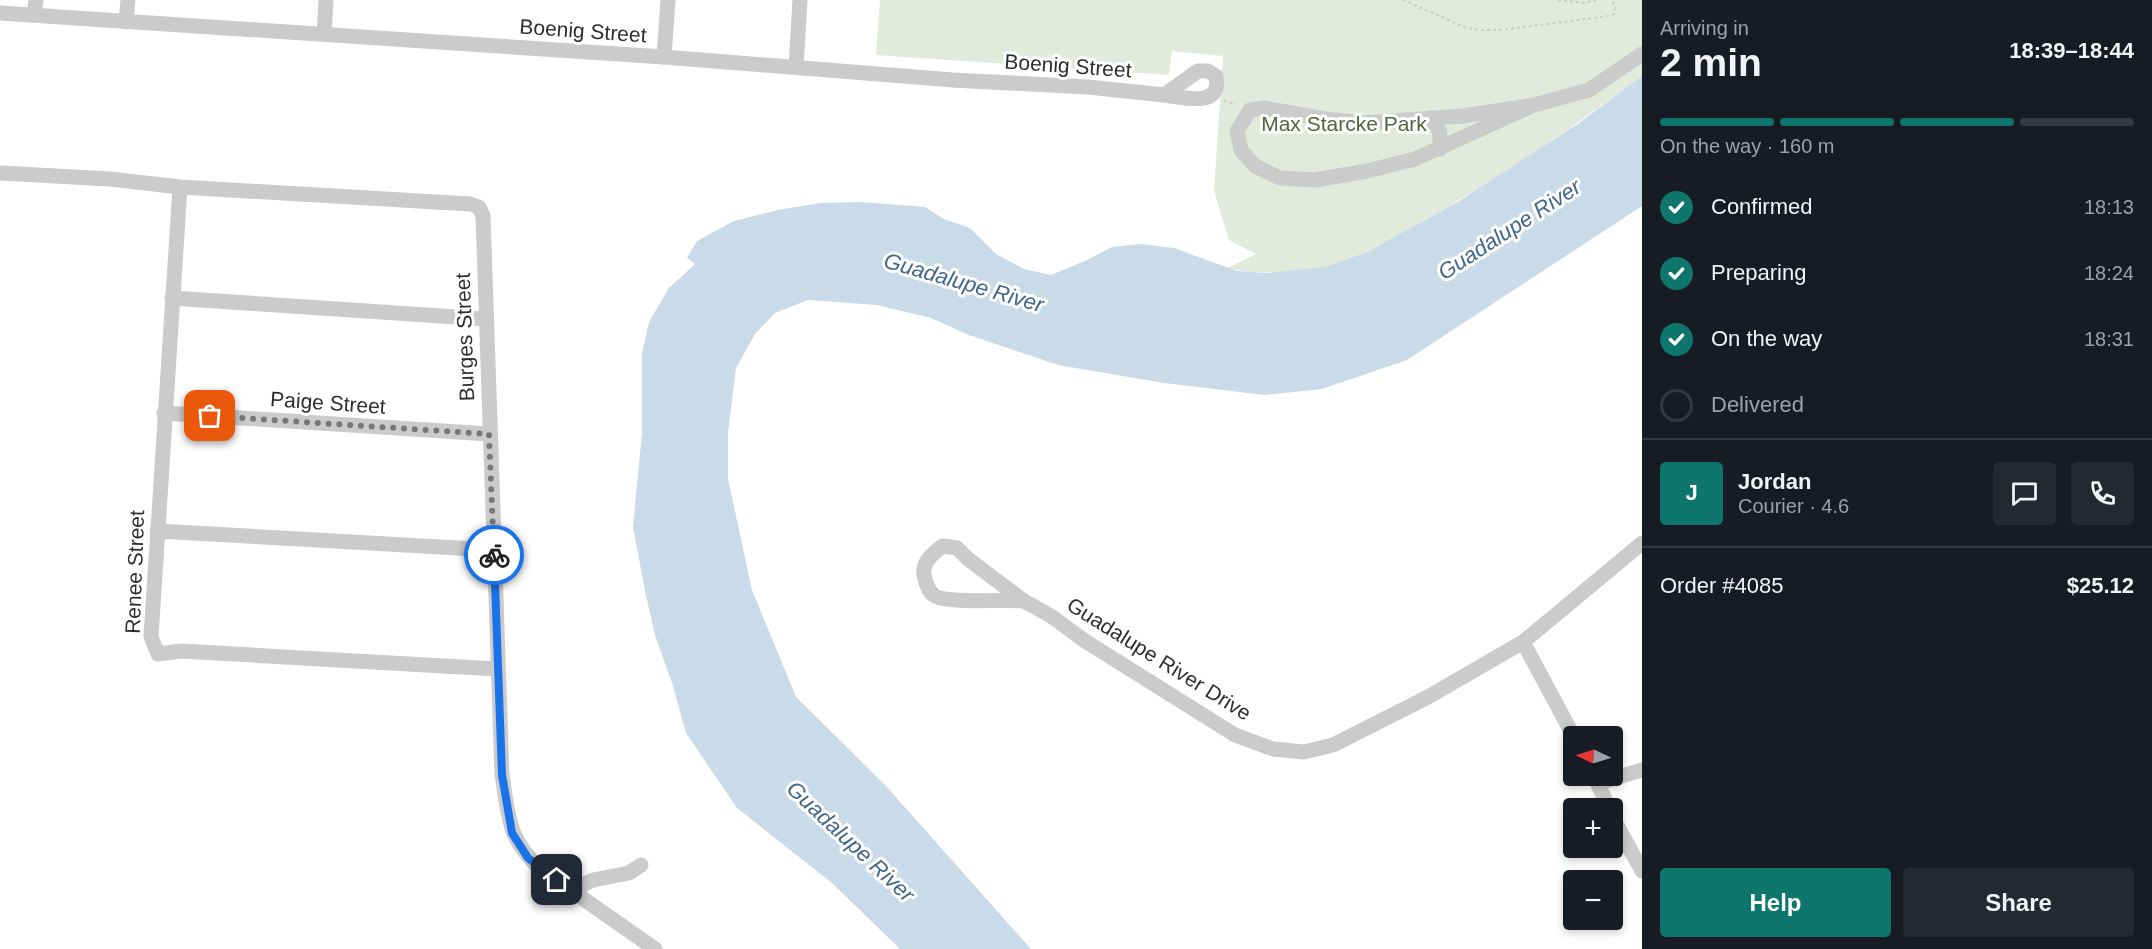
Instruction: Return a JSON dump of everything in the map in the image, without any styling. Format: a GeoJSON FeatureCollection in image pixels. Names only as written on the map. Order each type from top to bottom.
{"type":"FeatureCollection","features":[{"type":"Feature","properties":{"kind":"street"},"geometry":{"type":"LineString","coordinates":[[126,22],[128,0]]}},
{"type":"Feature","properties":{"kind":"street"},"geometry":{"type":"LineString","coordinates":[[324,34],[327,0]]}},
{"type":"Feature","properties":{"kind":"street"},"geometry":{"type":"LineString","coordinates":[[664,57],[668,0]]}},
{"type":"Feature","properties":{"kind":"street"},"geometry":{"type":"LineString","coordinates":[[796,67],[800,0]]}},
{"type":"Feature","properties":{"kind":"street","name":"Boenig Street"},"geometry":{"type":"LineString","coordinates":[[0,13],[35,8],[126,22],[664,57],[953,80],[1088,87],[1200,99],[1209,98]]}},
{"type":"Feature","properties":{"kind":"street"},"geometry":{"type":"LineString","coordinates":[[1534,105],[1440,149],[1392,166],[1315,180],[1280,178],[1255,166],[1241,150],[1237,131],[1250,110],[1264,108],[1325,119],[1364,123],[1463,116],[1534,105],[1589,90],[1642,54]]}},
{"type":"Feature","properties":{"kind":"street"},"geometry":{"type":"LineString","coordinates":[[1164,95],[1198,71],[1208,71],[1216,76],[1217,85],[1209,98]]}},
{"type":"Feature","properties":{"kind":"street"},"geometry":{"type":"LineString","coordinates":[[1431,118],[1440,132],[1440,149]]}},
{"type":"Feature","properties":{"kind":"street","name":"Burges Street"},"geometry":{"type":"LineString","coordinates":[[0,173],[110,179],[180,187],[470,204],[479,207],[483,216],[502,775],[512,833],[528,858],[655,949]]}},
{"type":"Feature","properties":{"kind":"street","name":"Renee Street"},"geometry":{"type":"LineString","coordinates":[[180,187],[151,637],[158,654],[181,651],[497,669]]}},
{"type":"Feature","properties":{"kind":"street"},"geometry":{"type":"LineString","coordinates":[[172,298],[486,319]]}},
{"type":"Feature","properties":{"kind":"street","name":"Paige Street"},"geometry":{"type":"LineString","coordinates":[[164,413],[489,434]]}},
{"type":"Feature","properties":{"kind":"street"},"geometry":{"type":"LineString","coordinates":[[157,531],[494,550]]}},
{"type":"Feature","properties":{"kind":"street","name":"Guadalupe River Drive"},"geometry":{"type":"LineString","coordinates":[[1024,601],[1005,599],[950,601],[933,595],[926,584],[923,569],[931,554],[943,546],[957,548],[968,560],[1024,601],[1236,735],[1273,749],[1304,752],[1333,745],[1428,697],[1522,642],[1642,543]]}},
{"type":"Feature","properties":{"kind":"street"},"geometry":{"type":"LineString","coordinates":[[1522,642],[1568,726]]}},
{"type":"Feature","properties":{"kind":"street"},"geometry":{"type":"LineString","coordinates":[[1623,774],[1642,770]]}},
{"type":"Feature","properties":{"kind":"street"},"geometry":{"type":"LineString","coordinates":[[1623,836],[1642,871]]}},
{"type":"Feature","properties":{"kind":"street"},"geometry":{"type":"LineString","coordinates":[[572,890],[593,880],[629,873],[641,865]]}},
{"type":"Feature","properties":{"kind":"path"},"geometry":{"type":"LineString","coordinates":[[1403,0],[1460,25],[1480,30],[1501,30],[1608,16],[1614,14],[1615,8],[1612,0]]}},
{"type":"Feature","properties":{"kind":"path"},"geometry":{"type":"LineString","coordinates":[[1558,0],[1585,3],[1596,0]]}},
{"type":"Feature","properties":{"kind":"path"},"geometry":{"type":"LineString","coordinates":[[1209,98],[1233,103],[1250,110]]}},
{"type":"Feature","properties":{"kind":"green space","name":"Max Starcke Park"},"geometry":{"type":"Polygon","coordinates":[[[880,0],[1642,0],[1642,76],[1506,171],[1376,248],[1327,267],[1290,272],[1250,272],[1227,268],[1256,254],[1229,240],[1214,191],[1223,56],[1172,51],[1169,75],[876,55],[880,0]]]}},
{"type":"Feature","properties":{"kind":"water","name":"Guadalupe River"},"geometry":{"type":"Polygon","coordinates":[[[1642,76],[1642,206],[1407,360],[1322,389],[1265,395],[1164,383],[1058,365],[969,335],[931,318],[877,305],[808,300],[775,313],[755,334],[736,368],[728,433],[728,479],[752,590],[796,697],[886,786],[1031,949],[900,949],[832,883],[737,808],[686,733],[655,635],[633,527],[642,433],[642,354],[649,322],[669,288],[695,264],[687,258],[697,241],[734,221],[778,210],[820,203],[861,202],[925,207],[944,219],[970,228],[996,254],[1024,269],[1051,275],[1112,247],[1141,244],[1174,248],[1237,271],[1267,273],[1326,267],[1367,252],[1459,201],[1579,123],[1642,76]]]}},
{"type":"Feature","properties":{"kind":"way so far"},"geometry":{"type":"LineString","coordinates":[[210,416],[489,434],[494,555]]}},
{"type":"Feature","properties":{"kind":"route"},"geometry":{"type":"LineString","coordinates":[[494,555],[502,775],[512,833],[528,858],[557,880]]}}]}
